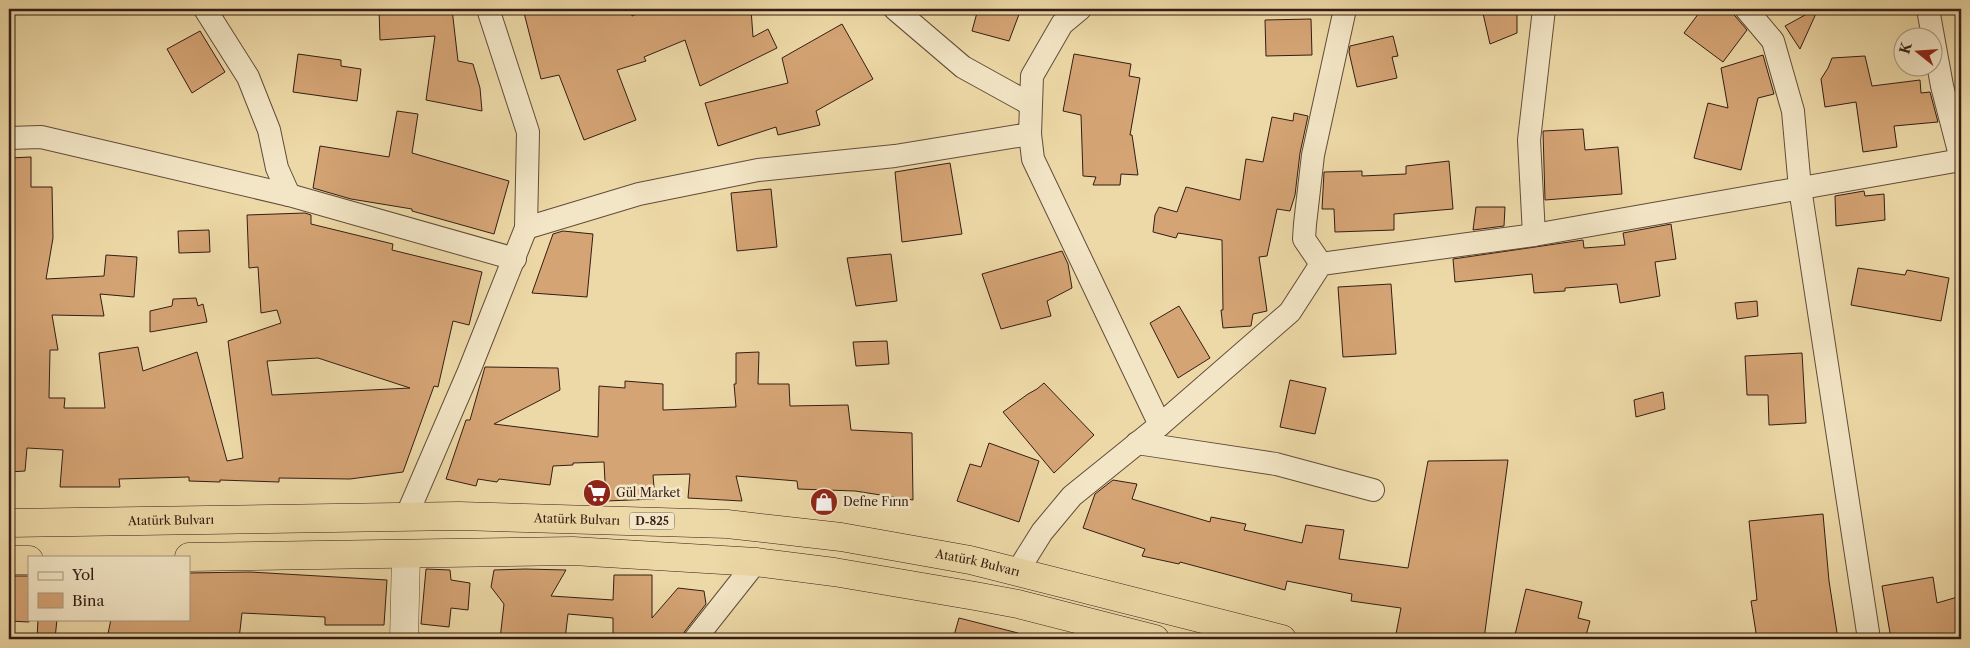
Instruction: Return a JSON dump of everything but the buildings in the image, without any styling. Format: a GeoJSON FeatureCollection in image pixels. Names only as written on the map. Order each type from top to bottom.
{"type":"FeatureCollection","features":[{"type":"Feature","properties":{"kind":"highway","name":"Atatürk Bulvarı"},"geometry":{"type":"LineString","coordinates":[[9,523],[406,517],[722,523],[841,537],[970,560],[1282,639]]}},
{"type":"Feature","properties":{"kind":"highway"},"geometry":{"type":"LineString","coordinates":[[720,559],[722,523]]}},
{"type":"Feature","properties":{"kind":"highway"},"geometry":{"type":"LineString","coordinates":[[190,557],[573,551],[756,562],[834,572],[975,596],[1139,638]]}},
{"type":"Feature","properties":{"kind":"highway"},"geometry":{"type":"LineString","coordinates":[[9,560],[28,560]]}},
{"type":"Feature","properties":{"kind":"street"},"geometry":{"type":"LineString","coordinates":[[205,9],[248,77],[268,130],[277,168],[289,196]]}},
{"type":"Feature","properties":{"kind":"street"},"geometry":{"type":"LineString","coordinates":[[406,517],[515,259],[526,228],[528,132],[488,9]]}},
{"type":"Feature","properties":{"kind":"street"},"geometry":{"type":"LineString","coordinates":[[895,9],[963,68],[1030,104]]}},
{"type":"Feature","properties":{"kind":"street"},"geometry":{"type":"LineString","coordinates":[[1080,9],[1062,24],[1032,76],[1030,134],[1033,159],[1160,425]]}},
{"type":"Feature","properties":{"kind":"street"},"geometry":{"type":"LineString","coordinates":[[1321,264],[1304,239],[1305,224],[1313,154],[1345,9]]}},
{"type":"Feature","properties":{"kind":"street"},"geometry":{"type":"LineString","coordinates":[[1534,235],[1529,140],[1544,9]]}},
{"type":"Feature","properties":{"kind":"street"},"geometry":{"type":"LineString","coordinates":[[1746,9],[1773,41],[1793,111],[1800,188],[1869,639]]}},
{"type":"Feature","properties":{"kind":"street"},"geometry":{"type":"LineString","coordinates":[[1017,572],[1042,532],[1072,496],[1160,425],[1290,312],[1321,264],[1534,235],[1961,159],[1942,86],[1928,9]]}},
{"type":"Feature","properties":{"kind":"street"},"geometry":{"type":"LineString","coordinates":[[526,228],[639,194],[758,170],[895,156],[1030,134]]}},
{"type":"Feature","properties":{"kind":"street"},"geometry":{"type":"LineString","coordinates":[[9,138],[41,137],[289,196],[515,259]]}},
{"type":"Feature","properties":{"kind":"street"},"geometry":{"type":"LineString","coordinates":[[1137,443],[1276,464],[1373,490]]}},
{"type":"Feature","properties":{"kind":"street"},"geometry":{"type":"LineString","coordinates":[[404,639],[406,555]]}},
{"type":"Feature","properties":{"kind":"street"},"geometry":{"type":"LineString","coordinates":[[695,639],[756,562]]}},
{"type":"Feature","properties":{"kind":"place","name":"Gül Market"},"geometry":{"type":"Point","coordinates":[597,493]}},
{"type":"Feature","properties":{"kind":"place","name":"Defne Fırın"},"geometry":{"type":"Point","coordinates":[824,502]}}]}
